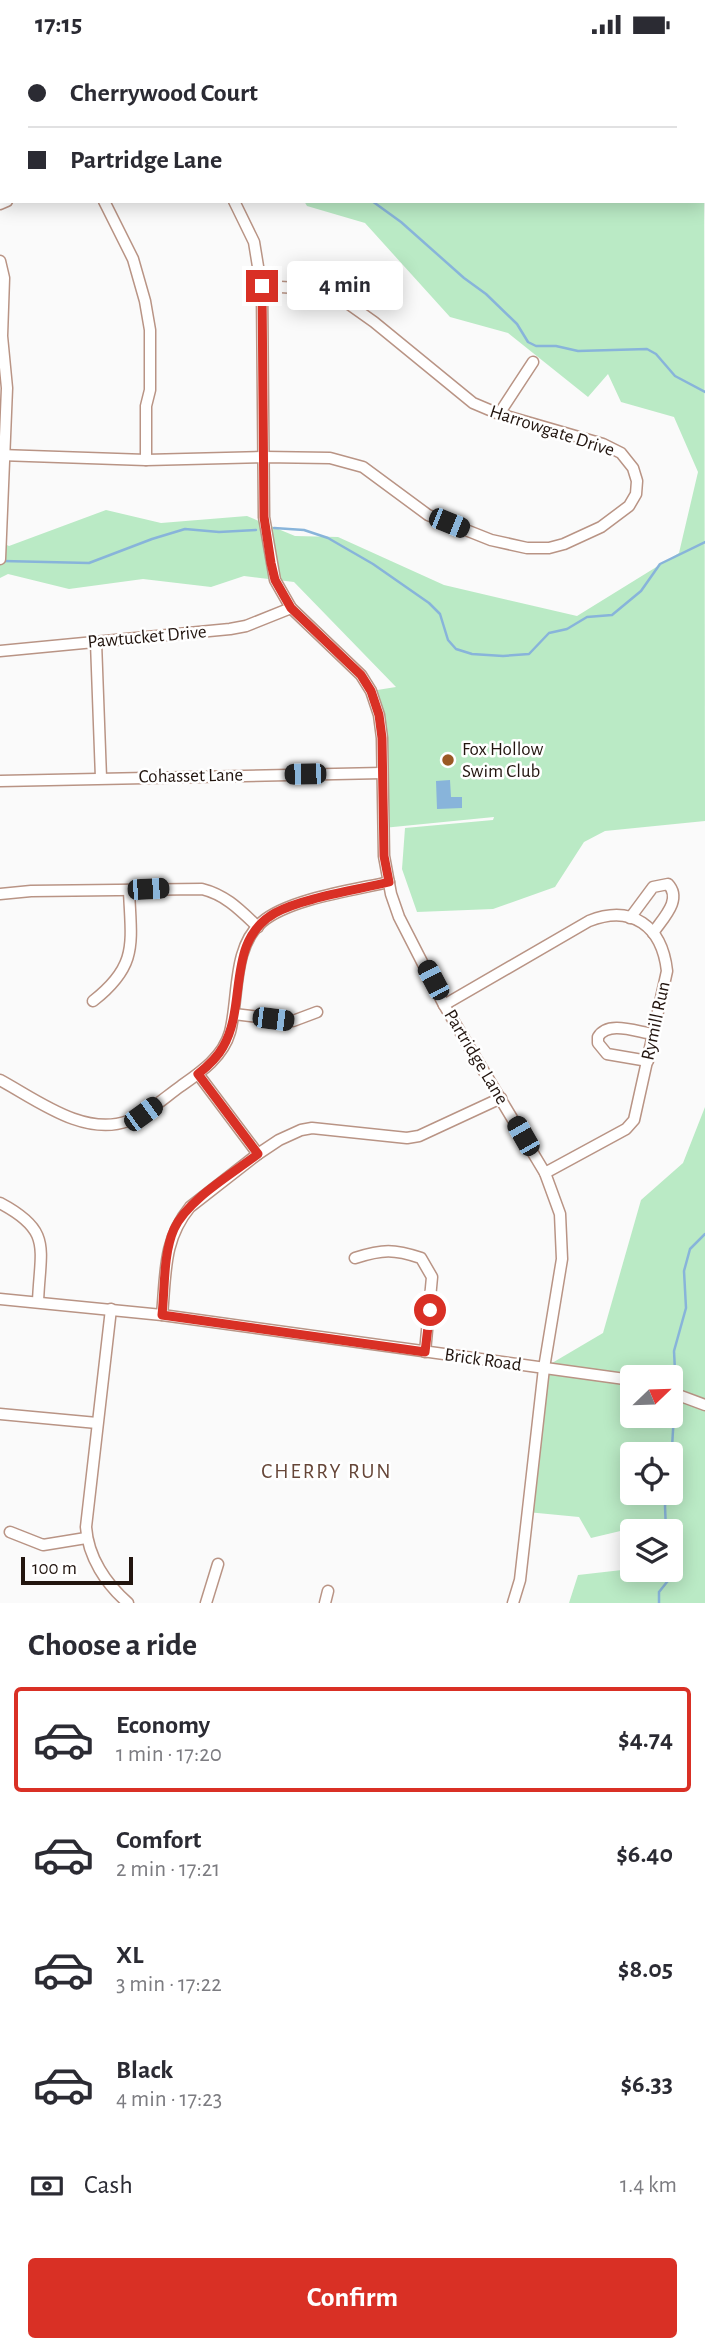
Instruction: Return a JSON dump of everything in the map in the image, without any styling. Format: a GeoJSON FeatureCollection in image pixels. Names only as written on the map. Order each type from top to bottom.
{"type":"FeatureCollection","features":[{"type":"Feature","properties":{"kind":"street"},"geometry":{"type":"LineString","coordinates":[[105,203],[133,259],[150,330],[146,460]]}},
{"type":"Feature","properties":{"kind":"street","name":"Partridge Lane"},"geometry":{"type":"LineString","coordinates":[[235,203],[254,242],[262,286],[264,517],[275,580],[291,608],[361,675],[371,691],[379,715],[384,856],[398,917],[444,1005],[545,1173],[560,1213],[562,1259],[544,1368],[520,1580],[513,1603]]}},
{"type":"Feature","properties":{"kind":"street"},"geometry":{"type":"LineString","coordinates":[[0,261],[4,278],[1,336],[7,388],[2,455],[0,559]]}},
{"type":"Feature","properties":{"kind":"street","name":"Harrowgate Drive"},"geometry":{"type":"LineString","coordinates":[[2,455],[49,459],[146,460],[330,458],[354,464],[372,473],[428,515],[491,540],[527,548],[549,548],[583,536],[601,527],[629,506],[636,493],[637,481],[633,468],[621,453],[473,403],[374,322],[336,295],[316,289],[262,286]]}},
{"type":"Feature","properties":{"kind":"street"},"geometry":{"type":"LineString","coordinates":[[499,414],[533,362]]}},
{"type":"Feature","properties":{"kind":"street","name":"Pawtucket Drive"},"geometry":{"type":"LineString","coordinates":[[0,651],[238,628],[291,608]]}},
{"type":"Feature","properties":{"kind":"street"},"geometry":{"type":"LineString","coordinates":[[96,642],[101,778]]}},
{"type":"Feature","properties":{"kind":"street","name":"Cohasset Lane"},"geometry":{"type":"LineString","coordinates":[[0,781],[382,773]]}},
{"type":"Feature","properties":{"kind":"street"},"geometry":{"type":"LineString","coordinates":[[0,1080],[78,1120],[108,1126],[130,1121],[198,1074],[223,1049],[234,1014],[239,971],[252,933],[258,927],[276,912],[293,905],[389,882]]}},
{"type":"Feature","properties":{"kind":"street"},"geometry":{"type":"LineString","coordinates":[[444,1005],[602,916],[640,919],[653,933],[673,904],[673,888],[668,884],[653,887],[630,918]]}},
{"type":"Feature","properties":{"kind":"street"},"geometry":{"type":"LineString","coordinates":[[0,894],[186,887],[217,893],[230,900],[258,927]]}},
{"type":"Feature","properties":{"kind":"street"},"geometry":{"type":"LineString","coordinates":[[93,1001],[117,981],[131,947],[129,890]]}},
{"type":"Feature","properties":{"kind":"street","name":"Rymill Run"},"geometry":{"type":"LineString","coordinates":[[545,1173],[626,1129],[634,1120],[667,971],[666,956],[653,933]]}},
{"type":"Feature","properties":{"kind":"street"},"geometry":{"type":"LineString","coordinates":[[234,1014],[293,1021],[317,1012]]}},
{"type":"Feature","properties":{"kind":"street"},"geometry":{"type":"LineString","coordinates":[[648,1061],[607,1054],[598,1043],[598,1037],[606,1029],[613,1028],[653,1034]]}},
{"type":"Feature","properties":{"kind":"street"},"geometry":{"type":"LineString","coordinates":[[198,1074],[258,1154]]}},
{"type":"Feature","properties":{"kind":"street"},"geometry":{"type":"LineString","coordinates":[[162,1315],[169,1244],[174,1229],[190,1207],[279,1140],[312,1128],[407,1138],[419,1136],[502,1098]]}},
{"type":"Feature","properties":{"kind":"street"},"geometry":{"type":"LineString","coordinates":[[0,1203],[21,1214],[38,1232],[38,1302]]}},
{"type":"Feature","properties":{"kind":"street"},"geometry":{"type":"LineString","coordinates":[[355,1258],[380,1250],[398,1251],[421,1258],[432,1277],[425,1352]]}},
{"type":"Feature","properties":{"kind":"street","name":"Brick Road"},"geometry":{"type":"LineString","coordinates":[[0,1299],[162,1315],[620,1378]]}},
{"type":"Feature","properties":{"kind":"street"},"geometry":{"type":"LineString","coordinates":[[111,1309],[86,1538],[103,1576],[128,1603]]}},
{"type":"Feature","properties":{"kind":"street"},"geometry":{"type":"LineString","coordinates":[[683,1397],[705,1405]]}},
{"type":"Feature","properties":{"kind":"street"},"geometry":{"type":"LineString","coordinates":[[0,1414],[97,1423]]}},
{"type":"Feature","properties":{"kind":"street"},"geometry":{"type":"LineString","coordinates":[[10,1532],[43,1545],[86,1538]]}},
{"type":"Feature","properties":{"kind":"street"},"geometry":{"type":"LineString","coordinates":[[206,1603],[218,1564]]}},
{"type":"Feature","properties":{"kind":"green space"},"geometry":{"type":"Polygon","coordinates":[[[305,203],[704,203],[705,821],[605,831],[584,842],[555,887],[493,909],[417,912],[402,869],[405,828],[493,820],[494,817],[383,828],[382,738],[371,691],[396,687],[294,582],[244,576],[211,587],[143,579],[69,589],[8,574],[0,578],[0,542],[9,546],[106,510],[161,523],[247,516],[295,536],[338,537],[444,585],[577,616],[679,553],[698,472],[674,417],[621,402],[608,374],[588,397],[508,333],[450,317],[365,223],[307,206],[305,203]]]}},
{"type":"Feature","properties":{"kind":"green space"},"geometry":{"type":"Polygon","coordinates":[[[705,1107],[705,1603],[569,1603],[578,1575],[620,1570],[620,1582],[683,1582],[683,1519],[620,1519],[620,1531],[591,1538],[579,1517],[527,1512],[547,1366],[603,1333],[641,1200],[683,1163],[705,1107]]]}},
{"type":"Feature","properties":{"kind":"water"},"geometry":{"type":"Polygon","coordinates":[[[450,780],[451,797],[462,797],[462,808],[437,809],[436,781],[450,780]]]}},
{"type":"Feature","properties":{"kind":"waterway"},"geometry":{"type":"LineString","coordinates":[[375,203],[486,294],[517,324],[528,342],[536,346],[556,346],[578,351],[647,349],[656,354],[675,376],[705,392]]}},
{"type":"Feature","properties":{"kind":"waterway"},"geometry":{"type":"LineString","coordinates":[[274,528],[304,530],[328,538],[373,564],[429,603],[440,614],[448,640],[456,649],[472,654],[503,656],[529,654],[549,633],[567,629],[587,617],[612,615],[641,591],[660,564],[705,542]]}},
{"type":"Feature","properties":{"kind":"waterway"},"geometry":{"type":"LineString","coordinates":[[3,561],[89,563],[185,529],[219,532],[256,530]]}},
{"type":"Feature","properties":{"kind":"waterway"},"geometry":{"type":"LineString","coordinates":[[675,1365],[674,1351],[686,1308],[684,1271],[690,1249],[705,1234]]}},
{"type":"Feature","properties":{"kind":"waterway"},"geometry":{"type":"LineString","coordinates":[[672,1442],[673,1428]]}},
{"type":"Feature","properties":{"kind":"waterway"},"geometry":{"type":"LineString","coordinates":[[665,1505],[666,1519]]}},
{"type":"Feature","properties":{"kind":"waterway"},"geometry":{"type":"LineString","coordinates":[[659,1603],[659,1592],[667,1582]]}},
{"type":"Feature","properties":{"kind":"place","name":"Fox Hollow Swim Club"},"geometry":{"type":"Point","coordinates":[448,760]}},
{"type":"Feature","properties":{"kind":"district","name":"CHERRY RUN"},"geometry":{"type":"Point","coordinates":[327,1471]}},
{"type":"Feature","properties":{"kind":"route"},"geometry":{"type":"LineString","coordinates":[[262,286],[264,517],[271,563],[275,580],[291,608],[361,675],[371,691],[379,715],[382,738],[384,856],[389,882],[293,905],[261,922],[252,933],[239,971],[229,1036],[223,1049],[198,1074],[258,1154],[190,1207],[174,1229],[169,1244],[162,1315],[425,1352],[430,1310]]}}]}
